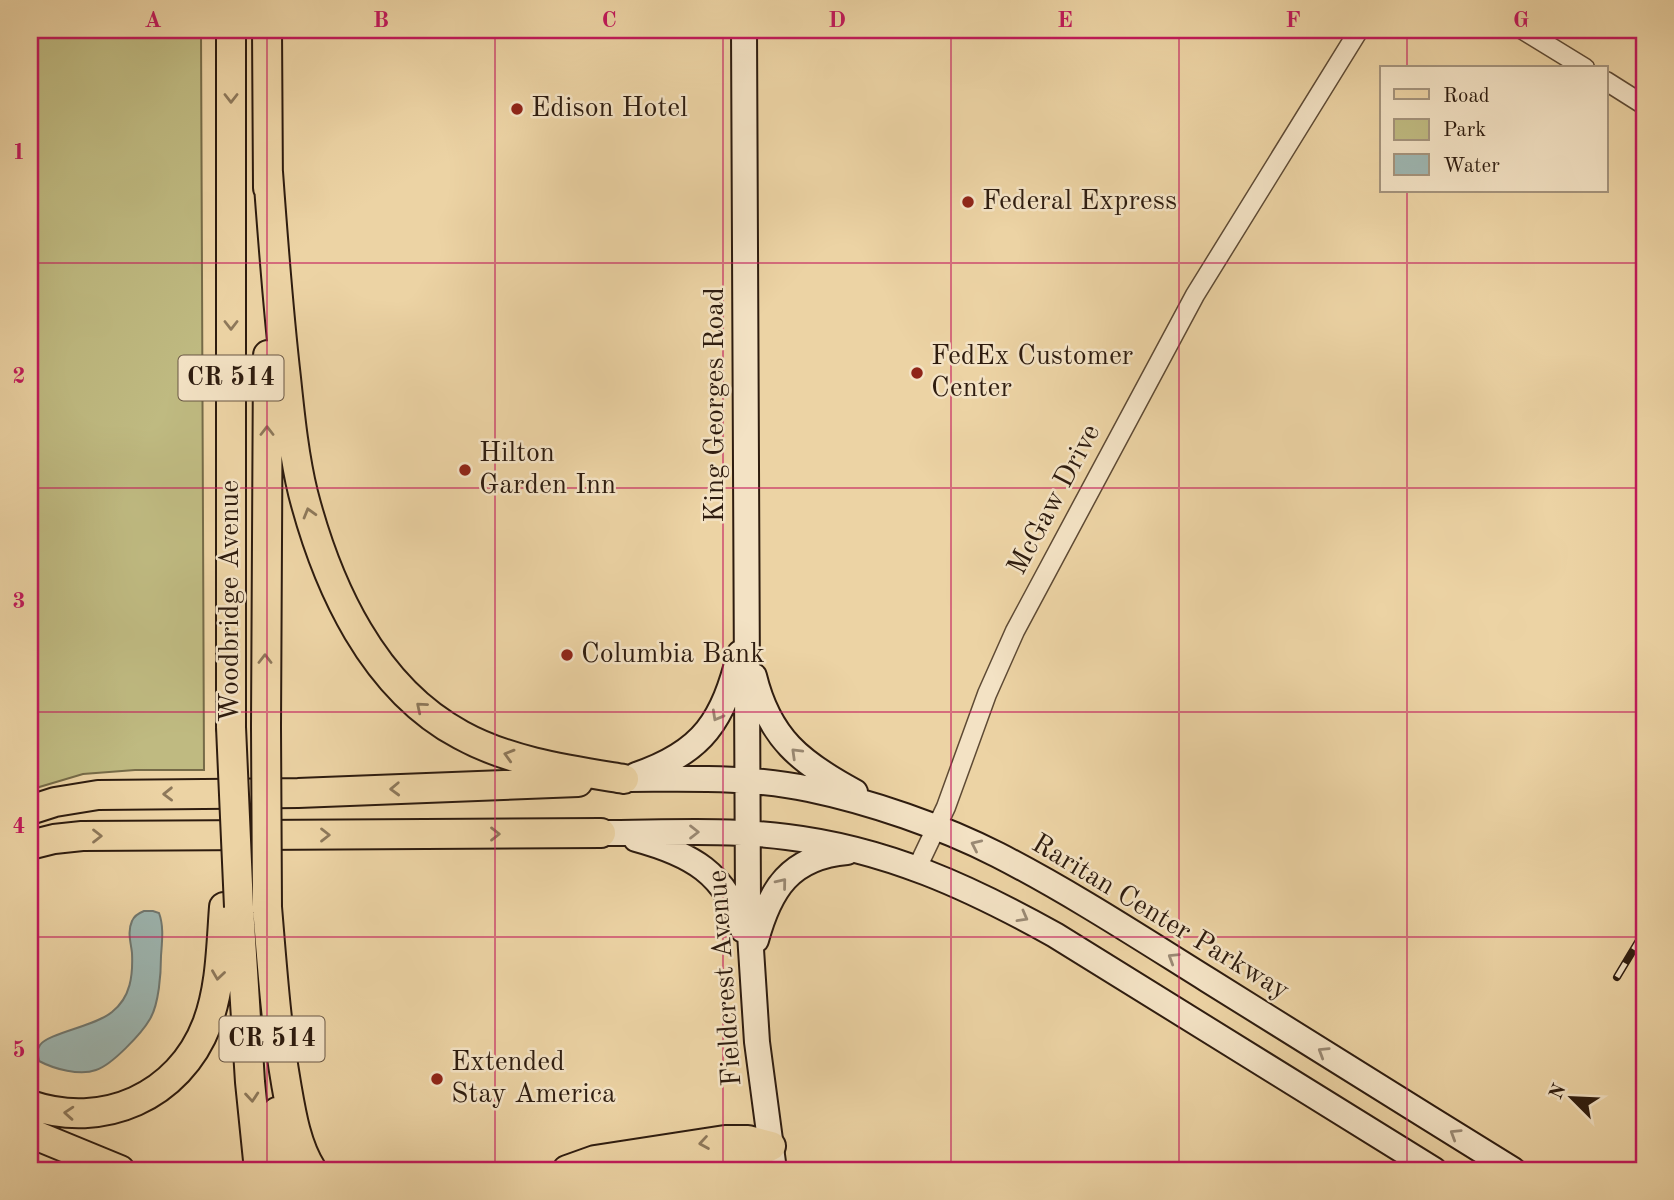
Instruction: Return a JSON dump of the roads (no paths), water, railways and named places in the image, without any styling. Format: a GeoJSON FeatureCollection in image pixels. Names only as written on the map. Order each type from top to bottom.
{"type":"FeatureCollection","features":[{"type":"Feature","properties":{"kind":"main road","name":"Woodbridge Avenue"},"geometry":{"type":"LineString","coordinates":[[231,30],[232,907],[259,1170]]}},
{"type":"Feature","properties":{"kind":"main road","name":"Woodbridge Avenue"},"geometry":{"type":"LineString","coordinates":[[267,30],[267,907],[272,1047],[284,1170]]}},
{"type":"Feature","properties":{"kind":"main road","name":"King Georges Road"},"geometry":{"type":"LineString","coordinates":[[744,30],[747,780]]}},
{"type":"Feature","properties":{"kind":"main road"},"geometry":{"type":"LineString","coordinates":[[268,172],[282,349],[298,470],[323,555],[338,592],[363,639],[382,667],[406,694],[458,734],[488,749],[521,759],[624,779]]}},
{"type":"Feature","properties":{"kind":"main road"},"geometry":{"type":"LineString","coordinates":[[30,810],[55,802],[98,795],[298,793],[624,779],[655,768],[677,756],[695,744],[712,725],[726,698],[739,655],[747,604]]}},
{"type":"Feature","properties":{"kind":"main road"},"geometry":{"type":"LineString","coordinates":[[747,644],[759,694],[770,720],[784,741],[810,765],[895,814]]}},
{"type":"Feature","properties":{"kind":"main road","name":"Raritan Center Parkway"},"geometry":{"type":"LineString","coordinates":[[624,779],[747,780],[809,789],[853,800],[936,828],[998,855],[1139,937],[1513,1170]]}},
{"type":"Feature","properties":{"kind":"main road","name":"Fieldcrest Avenue"},"geometry":{"type":"LineString","coordinates":[[747,780],[751,969],[757,1042],[773,1158]]}},
{"type":"Feature","properties":{"kind":"main road"},"geometry":{"type":"LineString","coordinates":[[601,833],[638,840],[672,851],[697,863],[713,876],[728,895],[740,921],[751,969]]}},
{"type":"Feature","properties":{"kind":"main road"},"geometry":{"type":"LineString","coordinates":[[30,845],[82,836],[601,833],[748,834],[806,839],[862,850],[968,889],[1055,935],[1434,1170]]}},
{"type":"Feature","properties":{"kind":"main road"},"geometry":{"type":"LineString","coordinates":[[751,969],[764,913],[783,880],[799,866],[819,856],[862,850]]}},
{"type":"Feature","properties":{"kind":"main road"},"geometry":{"type":"LineString","coordinates":[[30,1105],[58,1113],[82,1114],[116,1110],[144,1098],[177,1071],[197,1044],[211,1011],[232,907]]}},
{"type":"Feature","properties":{"kind":"main road"},"geometry":{"type":"LineString","coordinates":[[267,907],[276,1014],[287,1093],[302,1151],[312,1170]]}},
{"type":"Feature","properties":{"kind":"main road"},"geometry":{"type":"LineString","coordinates":[[30,1133],[120,1170]]}},
{"type":"Feature","properties":{"kind":"main road"},"geometry":{"type":"LineString","coordinates":[[567,1170],[596,1160],[725,1140],[748,1140],[773,1158]]}},
{"type":"Feature","properties":{"kind":"main road"},"geometry":{"type":"LineString","coordinates":[[688,1170],[751,1157],[773,1158]]}},
{"type":"Feature","properties":{"kind":"street","name":"McGaw Drive"},"geometry":{"type":"LineString","coordinates":[[917,868],[955,786],[991,684],[1026,611],[1200,286],[1359,30]]}},
{"type":"Feature","properties":{"kind":"street"},"geometry":{"type":"LineString","coordinates":[[1523,30],[1582,66]]}},
{"type":"Feature","properties":{"kind":"street"},"geometry":{"type":"LineString","coordinates":[[1608,82],[1644,105]]}},
{"type":"Feature","properties":{"kind":"water"},"geometry":{"type":"Polygon","coordinates":[[[144,911],[159,913],[162,923],[160,979],[153,1013],[146,1025],[118,1055],[96,1070],[67,1071],[39,1061],[38,1049],[45,1041],[105,1017],[123,1000],[130,985],[132,969],[131,925],[135,916],[144,911]]]}},
{"type":"Feature","properties":{"kind":"railway"},"geometry":{"type":"LineString","coordinates":[[1617,977],[1644,932]]}},
{"type":"Feature","properties":{"kind":"place","name":"Edison Hotel"},"geometry":{"type":"Point","coordinates":[517,109]}},
{"type":"Feature","properties":{"kind":"place","name":"Federal Express"},"geometry":{"type":"Point","coordinates":[968,202]}},
{"type":"Feature","properties":{"kind":"place","name":"FedEx Customer Center"},"geometry":{"type":"Point","coordinates":[917,373]}},
{"type":"Feature","properties":{"kind":"place","name":"Hilton Garden Inn"},"geometry":{"type":"Point","coordinates":[465,470]}},
{"type":"Feature","properties":{"kind":"place","name":"Columbia Bank"},"geometry":{"type":"Point","coordinates":[567,655]}},
{"type":"Feature","properties":{"kind":"place","name":"Extended Stay America"},"geometry":{"type":"Point","coordinates":[437,1079]}}]}
